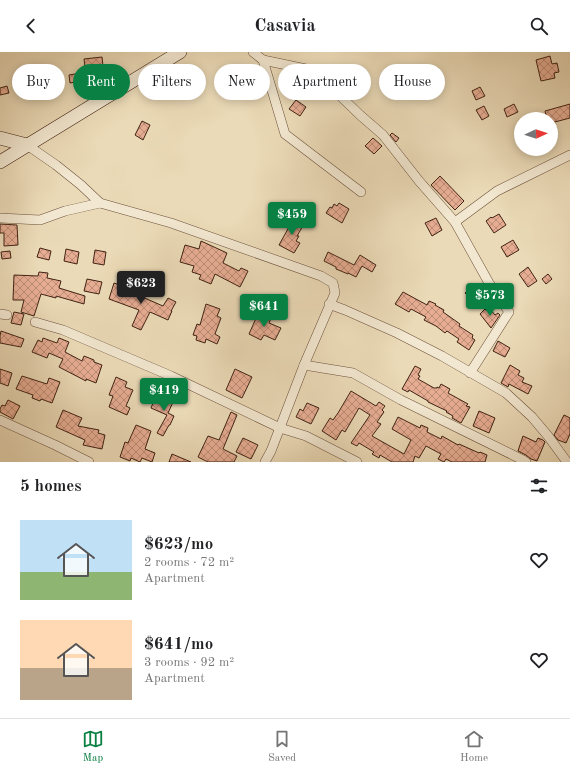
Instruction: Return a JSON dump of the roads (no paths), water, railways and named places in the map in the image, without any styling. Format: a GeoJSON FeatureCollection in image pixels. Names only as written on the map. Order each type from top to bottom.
{"type":"FeatureCollection","features":[{"type":"Feature","properties":{"kind":"main road"},"geometry":{"type":"LineString","coordinates":[[0,162],[180,52]]}},
{"type":"Feature","properties":{"kind":"main road"},"geometry":{"type":"LineString","coordinates":[[0,138],[27,146]]}},
{"type":"Feature","properties":{"kind":"street"},"geometry":{"type":"LineString","coordinates":[[253,52],[263,60],[306,69],[332,88],[383,135],[455,222],[489,283],[509,312],[470,373]]}},
{"type":"Feature","properties":{"kind":"street"},"geometry":{"type":"LineString","coordinates":[[263,60],[285,134],[361,192]]}},
{"type":"Feature","properties":{"kind":"street"},"geometry":{"type":"LineString","coordinates":[[27,146],[62,170],[100,203],[171,223],[321,276],[333,283],[335,293],[265,462]]}},
{"type":"Feature","properties":{"kind":"street"},"geometry":{"type":"LineString","coordinates":[[455,222],[497,191],[570,155]]}},
{"type":"Feature","properties":{"kind":"street"},"geometry":{"type":"LineString","coordinates":[[0,218],[40,220],[65,211],[100,203]]}},
{"type":"Feature","properties":{"kind":"street"},"geometry":{"type":"LineString","coordinates":[[330,304],[397,333],[506,393],[527,412],[548,436],[567,462]]}},
{"type":"Feature","properties":{"kind":"street"},"geometry":{"type":"LineString","coordinates":[[36,322],[63,330],[171,376],[280,428],[306,436],[357,462]]}},
{"type":"Feature","properties":{"kind":"street"},"geometry":{"type":"LineString","coordinates":[[304,365],[354,373],[401,400],[526,462]]}},
{"type":"Feature","properties":{"kind":"street"},"geometry":{"type":"LineString","coordinates":[[0,420],[89,462]]}}]}
